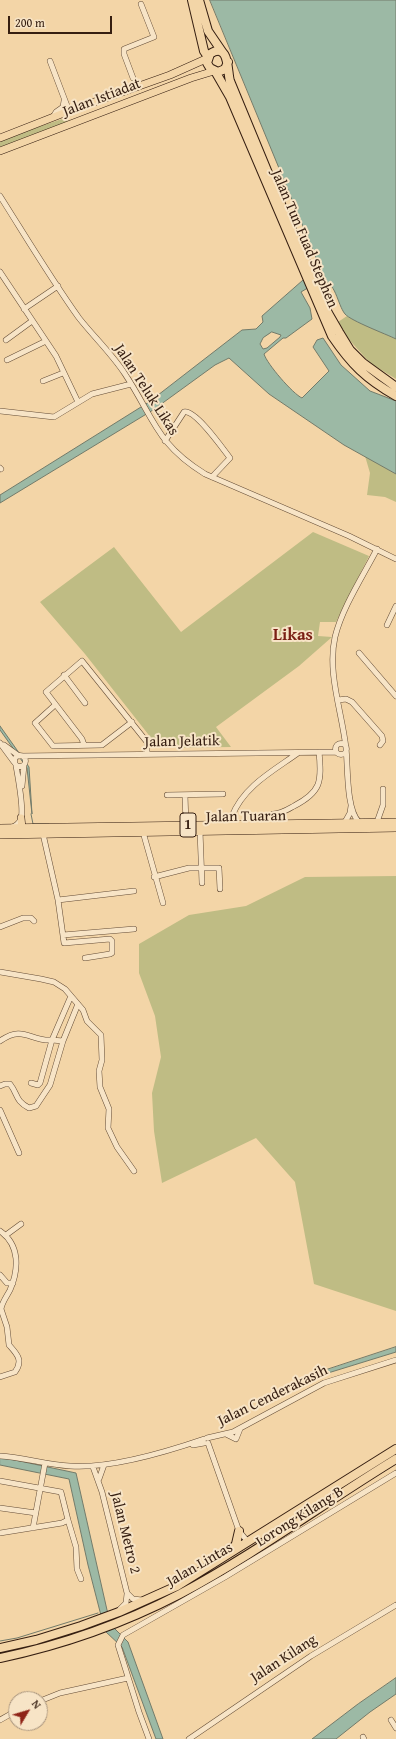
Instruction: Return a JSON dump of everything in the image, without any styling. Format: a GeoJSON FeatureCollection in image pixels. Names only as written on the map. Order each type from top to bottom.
{"type":"FeatureCollection","features":[{"type":"Feature","properties":{"kind":"highway"},"geometry":{"type":"LineString","coordinates":[[192,0],[204,51],[208,57],[208,66],[214,71],[222,71],[227,58]]}},
{"type":"Feature","properties":{"kind":"highway"},"geometry":{"type":"LineString","coordinates":[[199,0],[208,31],[219,49],[227,58]]}},
{"type":"Feature","properties":{"kind":"highway"},"geometry":{"type":"LineString","coordinates":[[208,57],[216,51],[227,58]]}},
{"type":"Feature","properties":{"kind":"highway","name":"Jalan Tun Fuad Stephen"},"geometry":{"type":"LineString","coordinates":[[227,58],[230,81],[308,274]]}},
{"type":"Feature","properties":{"kind":"highway","name":"Jalan Tun Fuad Stephen"},"geometry":{"type":"LineString","coordinates":[[214,71],[230,97],[314,288],[332,336],[357,369],[379,386],[396,396]]}},
{"type":"Feature","properties":{"kind":"highway","name":"Jalan Tun Fuad Stephen"},"geometry":{"type":"LineString","coordinates":[[314,288],[350,350],[373,371],[396,387]]}},
{"type":"Feature","properties":{"kind":"highway","name":"Jalan Lintas"},"geometry":{"type":"LineString","coordinates":[[0,1648],[70,1630],[110,1615],[197,1574],[319,1498],[318,1494],[322,1490],[355,1474],[396,1449]]}},
{"type":"Feature","properties":{"kind":"highway","name":"Jalan Lintas"},"geometry":{"type":"LineString","coordinates":[[0,1658],[43,1648],[121,1621],[179,1594],[220,1571],[396,1459]]}},
{"type":"Feature","properties":{"kind":"highway"},"geometry":{"type":"LineString","coordinates":[[319,1498],[324,1502],[328,1501]]}},
{"type":"Feature","properties":{"kind":"highway"},"geometry":{"type":"LineString","coordinates":[[226,1556],[236,1544],[239,1531]]}},
{"type":"Feature","properties":{"kind":"highway"},"geometry":{"type":"LineString","coordinates":[[248,1542],[252,1545],[260,1546]]}},
{"type":"Feature","properties":{"kind":"highway"},"geometry":{"type":"LineString","coordinates":[[197,1574],[214,1569],[220,1571]]}},
{"type":"Feature","properties":{"kind":"main road","name":"Jalan Istiadat"},"geometry":{"type":"LineString","coordinates":[[0,138],[78,107],[186,68],[208,57]]}},
{"type":"Feature","properties":{"kind":"main road"},"geometry":{"type":"LineString","coordinates":[[186,68],[191,78]]}},
{"type":"Feature","properties":{"kind":"main road","name":"Jalan Istiadat"},"geometry":{"type":"LineString","coordinates":[[0,151],[191,78],[214,71]]}},
{"type":"Feature","properties":{"kind":"main road"},"geometry":{"type":"LineString","coordinates":[[69,111],[74,116],[79,117],[110,109]]}},
{"type":"Feature","properties":{"kind":"main road"},"geometry":{"type":"LineString","coordinates":[[21,818],[22,828],[26,832],[61,833]]}},
{"type":"Feature","properties":{"kind":"main road"},"geometry":{"type":"LineString","coordinates":[[345,822],[348,826],[360,825]]}},
{"type":"Feature","properties":{"kind":"main road","name":"Jalan Tuaran"},"geometry":{"type":"LineString","coordinates":[[0,828],[345,822]]}},
{"type":"Feature","properties":{"kind":"main road","name":"Jalan Tuaran"},"geometry":{"type":"LineString","coordinates":[[360,825],[377,822],[396,822]]}},
{"type":"Feature","properties":{"kind":"main road"},"geometry":{"type":"LineString","coordinates":[[186,825],[203,828],[203,831]]}},
{"type":"Feature","properties":{"kind":"main road","name":"Jalan Tuaran"},"geometry":{"type":"LineString","coordinates":[[0,834],[203,831],[360,825],[396,828]]}},
{"type":"Feature","properties":{"kind":"street"},"geometry":{"type":"LineString","coordinates":[[141,4],[154,37],[124,49],[124,54],[133,78],[142,85]]}},
{"type":"Feature","properties":{"kind":"street"},"geometry":{"type":"LineString","coordinates":[[50,61],[69,111]]}},
{"type":"Feature","properties":{"kind":"street"},"geometry":{"type":"LineString","coordinates":[[130,89],[133,78]]}},
{"type":"Feature","properties":{"kind":"street"},"geometry":{"type":"LineString","coordinates":[[64,99],[70,104],[78,107]]}},
{"type":"Feature","properties":{"kind":"street"},"geometry":{"type":"LineString","coordinates":[[53,117],[56,112],[63,107],[64,99]]}},
{"type":"Feature","properties":{"kind":"street","name":"Jalan Teluk Likas"},"geometry":{"type":"LineString","coordinates":[[0,196],[80,318],[114,359],[131,384],[147,414],[165,441],[188,464],[212,477],[377,549],[396,559]]}},
{"type":"Feature","properties":{"kind":"street"},"geometry":{"type":"LineString","coordinates":[[0,272],[56,356],[78,402]]}},
{"type":"Feature","properties":{"kind":"street"},"geometry":{"type":"LineString","coordinates":[[24,309],[58,286]]}},
{"type":"Feature","properties":{"kind":"street"},"geometry":{"type":"LineString","coordinates":[[6,340],[32,321]]}},
{"type":"Feature","properties":{"kind":"street"},"geometry":{"type":"LineString","coordinates":[[7,360],[46,341]]}},
{"type":"Feature","properties":{"kind":"street"},"geometry":{"type":"LineString","coordinates":[[42,381],[64,373]]}},
{"type":"Feature","properties":{"kind":"street"},"geometry":{"type":"LineString","coordinates":[[0,411],[54,417],[92,394],[131,384]]}},
{"type":"Feature","properties":{"kind":"street"},"geometry":{"type":"LineString","coordinates":[[165,441],[184,412],[191,414],[212,434],[230,458],[212,477]]}},
{"type":"Feature","properties":{"kind":"street"},"geometry":{"type":"LineString","coordinates":[[360,825],[356,818],[351,800],[346,749],[333,667],[335,637],[339,623],[377,549]]}},
{"type":"Feature","properties":{"kind":"street"},"geometry":{"type":"LineString","coordinates":[[387,625],[396,606]]}},
{"type":"Feature","properties":{"kind":"street"},"geometry":{"type":"LineString","coordinates":[[359,653],[396,696]]}},
{"type":"Feature","properties":{"kind":"street"},"geometry":{"type":"LineString","coordinates":[[84,745],[82,739],[46,692],[64,675],[80,663],[85,662],[147,742],[147,754]]}},
{"type":"Feature","properties":{"kind":"street"},"geometry":{"type":"LineString","coordinates":[[64,675],[85,703]]}},
{"type":"Feature","properties":{"kind":"street"},"geometry":{"type":"LineString","coordinates":[[338,700],[346,699],[352,702],[382,736],[383,741],[380,745]]}},
{"type":"Feature","properties":{"kind":"street"},"geometry":{"type":"LineString","coordinates":[[55,705],[35,723],[51,745],[105,744],[132,722]]}},
{"type":"Feature","properties":{"kind":"street"},"geometry":{"type":"LineString","coordinates":[[343,732],[337,750],[347,770]]}},
{"type":"Feature","properties":{"kind":"street"},"geometry":{"type":"LineString","coordinates":[[0,742],[24,759],[23,818],[26,825],[32,828]]}},
{"type":"Feature","properties":{"kind":"street"},"geometry":{"type":"LineString","coordinates":[[0,742],[15,764],[19,767],[24,764]]}},
{"type":"Feature","properties":{"kind":"street"},"geometry":{"type":"LineString","coordinates":[[337,750],[342,744],[346,749]]}},
{"type":"Feature","properties":{"kind":"street","name":"Jalan Jelatik"},"geometry":{"type":"LineString","coordinates":[[20,756],[320,752],[337,750],[343,754],[346,749]]}},
{"type":"Feature","properties":{"kind":"street"},"geometry":{"type":"LineString","coordinates":[[232,816],[239,801],[247,791],[299,752]]}},
{"type":"Feature","properties":{"kind":"street"},"geometry":{"type":"LineString","coordinates":[[273,814],[283,812],[310,797],[315,792],[321,767],[320,752]]}},
{"type":"Feature","properties":{"kind":"street","name":"Jalan Jelatik"},"geometry":{"type":"LineString","coordinates":[[24,764],[30,759],[43,755]]}},
{"type":"Feature","properties":{"kind":"street"},"geometry":{"type":"LineString","coordinates":[[11,828],[18,824],[21,818],[19,782],[15,764],[15,758],[20,756]]}},
{"type":"Feature","properties":{"kind":"street"},"geometry":{"type":"LineString","coordinates":[[377,822],[383,806],[383,789]]}},
{"type":"Feature","properties":{"kind":"street"},"geometry":{"type":"LineString","coordinates":[[166,795],[224,794]]}},
{"type":"Feature","properties":{"kind":"street"},"geometry":{"type":"LineString","coordinates":[[184,795],[186,825]]}},
{"type":"Feature","properties":{"kind":"street"},"geometry":{"type":"LineString","coordinates":[[345,822],[350,811],[351,800]]}},
{"type":"Feature","properties":{"kind":"street"},"geometry":{"type":"LineString","coordinates":[[202,883],[201,869],[203,831]]}},
{"type":"Feature","properties":{"kind":"street"},"geometry":{"type":"LineString","coordinates":[[143,832],[154,877],[163,903]]}},
{"type":"Feature","properties":{"kind":"street"},"geometry":{"type":"LineString","coordinates":[[43,834],[58,900],[64,943],[111,939],[112,953],[85,958]]}},
{"type":"Feature","properties":{"kind":"street"},"geometry":{"type":"LineString","coordinates":[[154,877],[189,868],[220,869],[220,889]]}},
{"type":"Feature","properties":{"kind":"street"},"geometry":{"type":"LineString","coordinates":[[58,900],[134,891]]}},
{"type":"Feature","properties":{"kind":"street"},"geometry":{"type":"LineString","coordinates":[[0,927],[23,918],[31,918],[34,920]]}},
{"type":"Feature","properties":{"kind":"street"},"geometry":{"type":"LineString","coordinates":[[63,935],[134,929]]}},
{"type":"Feature","properties":{"kind":"street"},"geometry":{"type":"LineString","coordinates":[[0,972],[54,982],[65,989],[85,1014],[87,1021],[101,1035],[102,1060],[99,1071],[100,1087],[110,1109],[108,1128],[117,1147],[134,1171]]}},
{"type":"Feature","properties":{"kind":"street"},"geometry":{"type":"LineString","coordinates":[[31,1083],[38,1085],[40,1083],[52,1040],[71,996]]}},
{"type":"Feature","properties":{"kind":"street"},"geometry":{"type":"LineString","coordinates":[[0,1086],[10,1084],[16,1097],[23,1105],[29,1108],[36,1106],[50,1085],[63,1041],[78,1004]]}},
{"type":"Feature","properties":{"kind":"street"},"geometry":{"type":"LineString","coordinates":[[0,1041],[10,1034],[22,1034],[47,1040],[63,1041]]}},
{"type":"Feature","properties":{"kind":"street"},"geometry":{"type":"LineString","coordinates":[[0,1110],[19,1153]]}},
{"type":"Feature","properties":{"kind":"street"},"geometry":{"type":"LineString","coordinates":[[6,1235],[21,1224]]}},
{"type":"Feature","properties":{"kind":"street"},"geometry":{"type":"LineString","coordinates":[[0,1231],[6,1235],[18,1257],[13,1283],[1,1309],[7,1327],[9,1345],[17,1353],[19,1359],[14,1372],[0,1377]]}},
{"type":"Feature","properties":{"kind":"street"},"geometry":{"type":"LineString","coordinates":[[0,1275],[8,1283],[13,1283]]}},
{"type":"Feature","properties":{"kind":"street","name":"Jalan Cenderakasih"},"geometry":{"type":"LineString","coordinates":[[0,1456],[45,1464],[93,1467],[182,1446],[206,1442],[240,1428],[309,1390],[396,1360]]}},
{"type":"Feature","properties":{"kind":"street"},"geometry":{"type":"LineString","coordinates":[[224,1435],[236,1439],[240,1428]]}},
{"type":"Feature","properties":{"kind":"street"},"geometry":{"type":"LineString","coordinates":[[206,1442],[215,1461],[224,1492],[239,1531],[248,1542]]}},
{"type":"Feature","properties":{"kind":"street"},"geometry":{"type":"LineString","coordinates":[[33,1528],[45,1464]]}},
{"type":"Feature","properties":{"kind":"street","name":"Jalan Metro 2"},"geometry":{"type":"LineString","coordinates":[[99,1480],[104,1465]]}},
{"type":"Feature","properties":{"kind":"street","name":"Jalan Metro 2"},"geometry":{"type":"LineString","coordinates":[[93,1467],[99,1480],[127,1593],[125,1604],[110,1615]]}},
{"type":"Feature","properties":{"kind":"street","name":"Lorong Kilang B"},"geometry":{"type":"LineString","coordinates":[[128,1678],[118,1645],[123,1635],[225,1577],[396,1473]]}},
{"type":"Feature","properties":{"kind":"street"},"geometry":{"type":"LineString","coordinates":[[0,1481],[61,1492],[76,1547],[77,1569],[82,1579]]}},
{"type":"Feature","properties":{"kind":"street"},"geometry":{"type":"LineString","coordinates":[[0,1508],[36,1513]]}},
{"type":"Feature","properties":{"kind":"street"},"geometry":{"type":"LineString","coordinates":[[1,1534],[62,1523],[68,1520]]}},
{"type":"Feature","properties":{"kind":"street","name":"Jalan Metro 2"},"geometry":{"type":"LineString","coordinates":[[127,1593],[133,1599],[146,1599]]}},
{"type":"Feature","properties":{"kind":"street","name":"Jalan Kilang"},"geometry":{"type":"LineString","coordinates":[[189,1739],[311,1656],[396,1605]]}},
{"type":"Feature","properties":{"kind":"street"},"geometry":{"type":"LineString","coordinates":[[48,1698],[60,1693],[128,1678],[149,1739]]}},
{"type":"Feature","properties":{"kind":"street"},"geometry":{"type":"LineString","coordinates":[[391,1720],[396,1728]]}},
{"type":"Feature","properties":{"kind":"shaded area"},"geometry":{"type":"Polygon","coordinates":[[[210,0],[396,0],[396,339],[361,324],[345,314],[330,284],[321,280],[301,292],[310,308],[312,319],[286,338],[283,338],[264,354],[270,365],[281,378],[302,398],[329,371],[313,347],[317,340],[323,338],[341,365],[370,391],[396,401],[396,474],[344,445],[269,394],[229,358],[215,365],[153,410],[0,503],[0,495],[149,402],[242,330],[256,329],[263,322],[262,316],[319,266],[210,0]],[[272,332],[263,338],[260,344],[263,349],[267,348],[281,335],[272,332]]]}},
{"type":"Feature","properties":{"kind":"shaded area"},"geometry":{"type":"Polygon","coordinates":[[[62,119],[70,121],[21,141],[0,147],[0,140],[62,119]]]}},
{"type":"Feature","properties":{"kind":"shaded area"},"geometry":{"type":"Polygon","coordinates":[[[347,316],[396,339],[396,379],[370,363],[345,335],[338,322],[347,316]]]}},
{"type":"Feature","properties":{"kind":"shaded area"},"geometry":{"type":"Polygon","coordinates":[[[365,456],[396,474],[396,502],[385,497],[367,495],[370,473],[365,456]]]}},
{"type":"Feature","properties":{"kind":"shaded area"},"geometry":{"type":"Polygon","coordinates":[[[313,532],[369,556],[336,622],[320,622],[318,636],[332,637],[299,666],[216,727],[231,747],[159,748],[85,654],[40,602],[114,547],[181,632],[313,532]]]}},
{"type":"Feature","properties":{"kind":"shaded area"},"geometry":{"type":"Polygon","coordinates":[[[0,726],[29,767],[32,814],[27,768],[0,730],[0,726]]]}},
{"type":"Feature","properties":{"kind":"shaded area"},"geometry":{"type":"Polygon","coordinates":[[[396,876],[396,1311],[314,1284],[295,1182],[256,1138],[162,1183],[154,1131],[152,1093],[161,1057],[155,1016],[139,973],[139,944],[189,915],[246,906],[305,877],[396,876]]]}},
{"type":"Feature","properties":{"kind":"shaded area"},"geometry":{"type":"Polygon","coordinates":[[[396,1347],[396,1352],[315,1377],[314,1374],[396,1347]]]}},
{"type":"Feature","properties":{"kind":"shaded area"},"geometry":{"type":"Polygon","coordinates":[[[0,1458],[76,1473],[107,1610],[114,1628],[128,1642],[163,1739],[156,1739],[122,1647],[105,1631],[88,1565],[69,1479],[0,1465],[0,1458]]]}},
{"type":"Feature","properties":{"kind":"shaded area"},"geometry":{"type":"Polygon","coordinates":[[[396,1678],[396,1694],[336,1739],[312,1739],[358,1704],[396,1678]]]}},
{"type":"Feature","properties":{"kind":"waterway"},"geometry":{"type":"LineString","coordinates":[[31,814],[33,824],[49,824]]}},
{"type":"Feature","properties":{"kind":"waterway"},"geometry":{"type":"LineString","coordinates":[[262,821],[266,819],[287,820]]}},
{"type":"Feature","properties":{"kind":"waterway"},"geometry":{"type":"LineString","coordinates":[[0,1641],[17,1638],[98,1613]]}},
{"type":"Feature","properties":{"kind":"district","name":"Likas"},"geometry":{"type":"Point","coordinates":[293,636]}}]}
